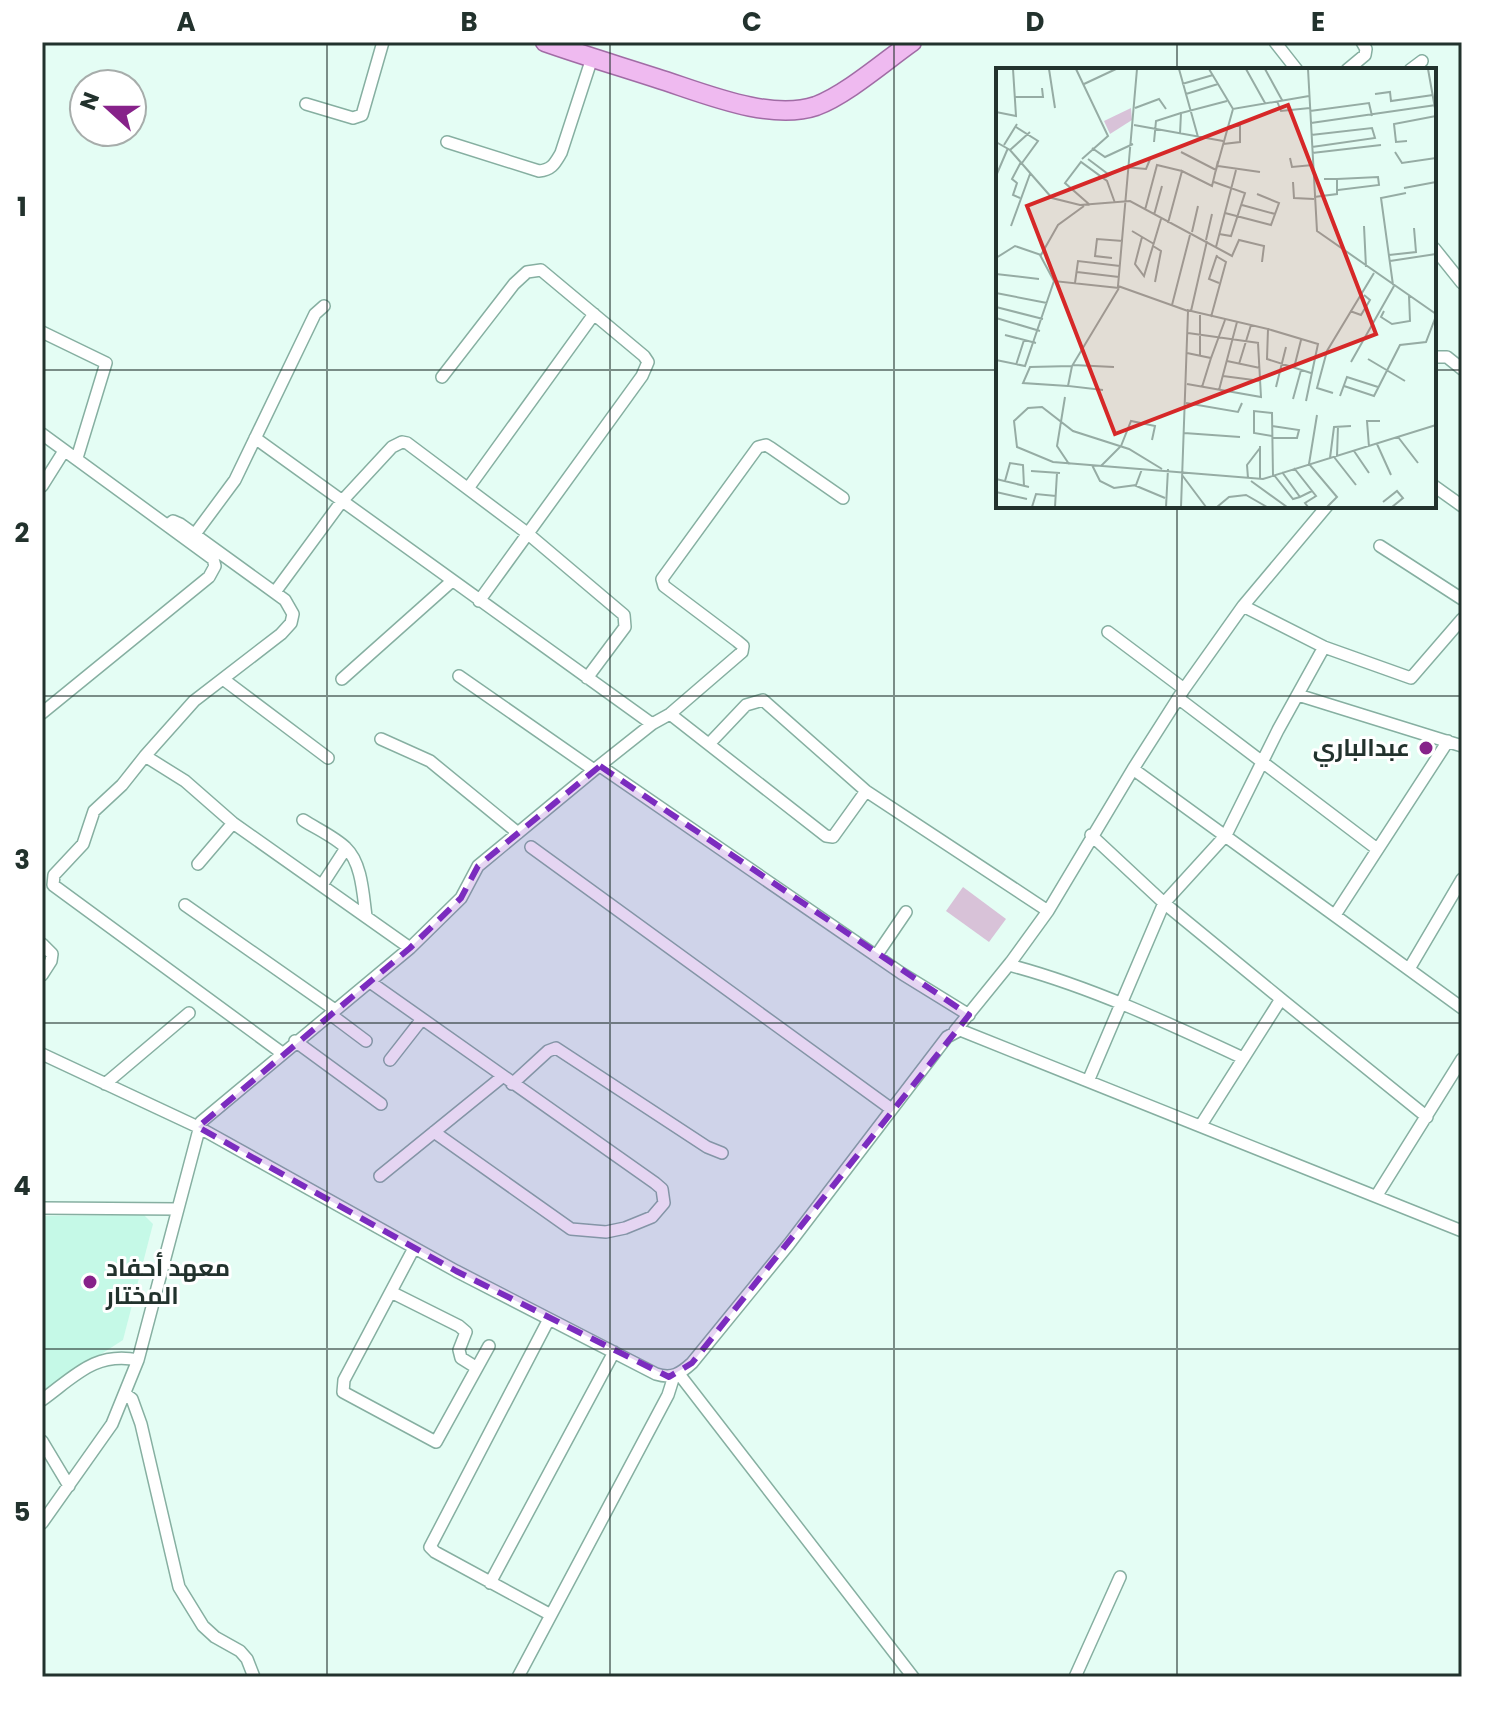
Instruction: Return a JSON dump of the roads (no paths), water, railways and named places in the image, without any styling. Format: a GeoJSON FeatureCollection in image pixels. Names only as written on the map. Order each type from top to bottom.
{"type":"FeatureCollection","features":[{"type":"Feature","properties":{"kind":"main road"},"geometry":{"type":"LineString","coordinates":[[545,42],[588,52],[716,97],[763,108],[788,110],[815,106],[836,96],[912,42]]}},
{"type":"Feature","properties":{"kind":"street"},"geometry":{"type":"LineString","coordinates":[[306,104],[353,118],[362,115],[383,42]]}},
{"type":"Feature","properties":{"kind":"street"},"geometry":{"type":"LineString","coordinates":[[1275,42],[1295,68]]}},
{"type":"Feature","properties":{"kind":"street"},"geometry":{"type":"LineString","coordinates":[[1349,68],[1365,55],[1362,42]]}},
{"type":"Feature","properties":{"kind":"street"},"geometry":{"type":"LineString","coordinates":[[447,142],[539,171],[553,167],[561,153],[588,52]]}},
{"type":"Feature","properties":{"kind":"street"},"geometry":{"type":"LineString","coordinates":[[1413,68],[1422,61]]}},
{"type":"Feature","properties":{"kind":"street"},"geometry":{"type":"LineString","coordinates":[[1436,250],[1462,283]]}},
{"type":"Feature","properties":{"kind":"street"},"geometry":{"type":"LineString","coordinates":[[442,377],[496,305],[527,272],[541,270],[648,362],[479,601]]}},
{"type":"Feature","properties":{"kind":"street"},"geometry":{"type":"LineString","coordinates":[[195,534],[235,480],[315,314],[324,306]]}},
{"type":"Feature","properties":{"kind":"street"},"geometry":{"type":"LineString","coordinates":[[469,487],[594,314]]}},
{"type":"Feature","properties":{"kind":"street"},"geometry":{"type":"LineString","coordinates":[[42,332],[106,363],[77,458]]}},
{"type":"Feature","properties":{"kind":"street"},"geometry":{"type":"LineString","coordinates":[[1436,357],[1447,357],[1462,369]]}},
{"type":"Feature","properties":{"kind":"street"},"geometry":{"type":"LineString","coordinates":[[42,434],[213,559],[215,566],[209,577],[42,713]]}},
{"type":"Feature","properties":{"kind":"street"},"geometry":{"type":"LineString","coordinates":[[255,438],[652,724]]}},
{"type":"Feature","properties":{"kind":"street"},"geometry":{"type":"LineString","coordinates":[[275,592],[342,501],[392,447],[402,442],[469,487],[624,615],[625,627],[587,678]]}},
{"type":"Feature","properties":{"kind":"street"},"geometry":{"type":"LineString","coordinates":[[42,1523],[112,1424],[125,1394],[138,1360],[198,1127],[205,1117],[410,948],[461,898],[478,866],[737,658],[743,646],[664,586],[662,579],[758,447],[766,445],[771,448],[843,498]]}},
{"type":"Feature","properties":{"kind":"street"},"geometry":{"type":"LineString","coordinates":[[42,486],[64,451]]}},
{"type":"Feature","properties":{"kind":"street"},"geometry":{"type":"LineString","coordinates":[[1436,487],[1462,506]]}},
{"type":"Feature","properties":{"kind":"street"},"geometry":{"type":"LineString","coordinates":[[518,1677],[677,1375],[692,1363],[789,1244],[890,1108],[1009,965],[1048,911],[1091,835],[1181,694],[1243,606],[1325,508]]}},
{"type":"Feature","properties":{"kind":"street"},"geometry":{"type":"LineString","coordinates":[[168,525],[177,521],[275,592],[291,606],[291,623],[194,701],[122,785],[94,811],[83,844],[54,875],[53,885],[282,1053]]}},
{"type":"Feature","properties":{"kind":"street"},"geometry":{"type":"LineString","coordinates":[[1380,546],[1462,599]]}},
{"type":"Feature","properties":{"kind":"street"},"geometry":{"type":"LineString","coordinates":[[342,679],[452,581]]}},
{"type":"Feature","properties":{"kind":"street"},"geometry":{"type":"LineString","coordinates":[[1243,606],[1324,647],[1411,678],[1462,619]]}},
{"type":"Feature","properties":{"kind":"street"},"geometry":{"type":"LineString","coordinates":[[1108,632],[1262,763],[1377,849]]}},
{"type":"Feature","properties":{"kind":"street"},"geometry":{"type":"LineString","coordinates":[[1089,1079],[1164,903],[1226,835],[1324,647]]}},
{"type":"Feature","properties":{"kind":"street"},"geometry":{"type":"LineString","coordinates":[[459,676],[969,1015]]}},
{"type":"Feature","properties":{"kind":"street"},"geometry":{"type":"LineString","coordinates":[[223,679],[328,758]]}},
{"type":"Feature","properties":{"kind":"street"},"geometry":{"type":"LineString","coordinates":[[1298,695],[1462,746]]}},
{"type":"Feature","properties":{"kind":"street"},"geometry":{"type":"LineString","coordinates":[[709,744],[746,705],[763,700],[866,791],[1048,911]]}},
{"type":"Feature","properties":{"kind":"street"},"geometry":{"type":"LineString","coordinates":[[670,714],[826,836],[833,837],[866,791]]}},
{"type":"Feature","properties":{"kind":"street"},"geometry":{"type":"LineString","coordinates":[[381,739],[430,761],[518,833]]}},
{"type":"Feature","properties":{"kind":"street"},"geometry":{"type":"LineString","coordinates":[[1335,915],[1448,741]]}},
{"type":"Feature","properties":{"kind":"street"},"geometry":{"type":"LineString","coordinates":[[145,756],[185,781],[233,823],[410,948]]}},
{"type":"Feature","properties":{"kind":"street"},"geometry":{"type":"LineString","coordinates":[[1133,769],[1462,1008]]}},
{"type":"Feature","properties":{"kind":"street"},"geometry":{"type":"LineString","coordinates":[[303,820],[346,848],[358,871],[366,916]]}},
{"type":"Feature","properties":{"kind":"street"},"geometry":{"type":"LineString","coordinates":[[198,864],[233,823]]}},
{"type":"Feature","properties":{"kind":"street"},"geometry":{"type":"LineString","coordinates":[[1091,835],[1164,903],[1427,1117]]}},
{"type":"Feature","properties":{"kind":"street"},"geometry":{"type":"LineString","coordinates":[[531,847],[890,1108]]}},
{"type":"Feature","properties":{"kind":"street"},"geometry":{"type":"LineString","coordinates":[[322,885],[346,848]]}},
{"type":"Feature","properties":{"kind":"street"},"geometry":{"type":"LineString","coordinates":[[1409,969],[1462,879]]}},
{"type":"Feature","properties":{"kind":"street"},"geometry":{"type":"LineString","coordinates":[[185,905],[332,1012],[366,1041]]}},
{"type":"Feature","properties":{"kind":"street"},"geometry":{"type":"LineString","coordinates":[[876,956],[906,912]]}},
{"type":"Feature","properties":{"kind":"street"},"geometry":{"type":"LineString","coordinates":[[42,944],[53,958],[42,975]]}},
{"type":"Feature","properties":{"kind":"street"},"geometry":{"type":"LineString","coordinates":[[1009,965],[1122,1006],[1243,1058]]}},
{"type":"Feature","properties":{"kind":"street"},"geometry":{"type":"LineString","coordinates":[[370,982],[662,1189],[664,1203],[658,1214],[614,1231],[571,1229],[434,1132]]}},
{"type":"Feature","properties":{"kind":"street"},"geometry":{"type":"LineString","coordinates":[[1201,1125],[1281,999]]}},
{"type":"Feature","properties":{"kind":"street"},"geometry":{"type":"LineString","coordinates":[[105,1084],[189,1013]]}},
{"type":"Feature","properties":{"kind":"street"},"geometry":{"type":"LineString","coordinates":[[390,1060],[422,1019]]}},
{"type":"Feature","properties":{"kind":"street"},"geometry":{"type":"LineString","coordinates":[[955,1031],[990,1040],[1089,1079],[1462,1231]]}},
{"type":"Feature","properties":{"kind":"street"},"geometry":{"type":"LineString","coordinates":[[295,1041],[381,1104]]}},
{"type":"Feature","properties":{"kind":"street"},"geometry":{"type":"LineString","coordinates":[[512,1084],[548,1051],[556,1048],[707,1147],[722,1153]]}},
{"type":"Feature","properties":{"kind":"street"},"geometry":{"type":"LineString","coordinates":[[42,1054],[198,1127],[414,1248],[656,1374],[677,1375],[913,1677]]}},
{"type":"Feature","properties":{"kind":"street"},"geometry":{"type":"LineString","coordinates":[[1377,1195],[1462,1059]]}},
{"type":"Feature","properties":{"kind":"street"},"geometry":{"type":"LineString","coordinates":[[380,1176],[502,1077]]}},
{"type":"Feature","properties":{"kind":"street"},"geometry":{"type":"LineString","coordinates":[[42,1208],[177,1209]]}},
{"type":"Feature","properties":{"kind":"street"},"geometry":{"type":"LineString","coordinates":[[414,1248],[344,1380],[343,1392],[436,1442],[489,1346]]}},
{"type":"Feature","properties":{"kind":"street"},"geometry":{"type":"LineString","coordinates":[[391,1292],[466,1332],[459,1350],[461,1358],[477,1368]]}},
{"type":"Feature","properties":{"kind":"street"},"geometry":{"type":"LineString","coordinates":[[549,1319],[430,1547],[551,1615]]}},
{"type":"Feature","properties":{"kind":"street"},"geometry":{"type":"LineString","coordinates":[[490,1583],[614,1352]]}},
{"type":"Feature","properties":{"kind":"street"},"geometry":{"type":"LineString","coordinates":[[42,1400],[96,1362],[121,1356],[138,1360]]}},
{"type":"Feature","properties":{"kind":"street"},"geometry":{"type":"LineString","coordinates":[[125,1394],[132,1399],[141,1424],[179,1587],[203,1626],[240,1651],[254,1677]]}},
{"type":"Feature","properties":{"kind":"street"},"geometry":{"type":"LineString","coordinates":[[42,1441],[69,1486]]}},
{"type":"Feature","properties":{"kind":"street"},"geometry":{"type":"LineString","coordinates":[[1075,1677],[1120,1577]]}},
{"type":"Feature","properties":{"kind":"place","name":"عبدالباري"},"geometry":{"type":"Point","coordinates":[1426,748]}},
{"type":"Feature","properties":{"kind":"place","name":"معهد أحفاد المختار"},"geometry":{"type":"Point","coordinates":[90,1282]}}]}
